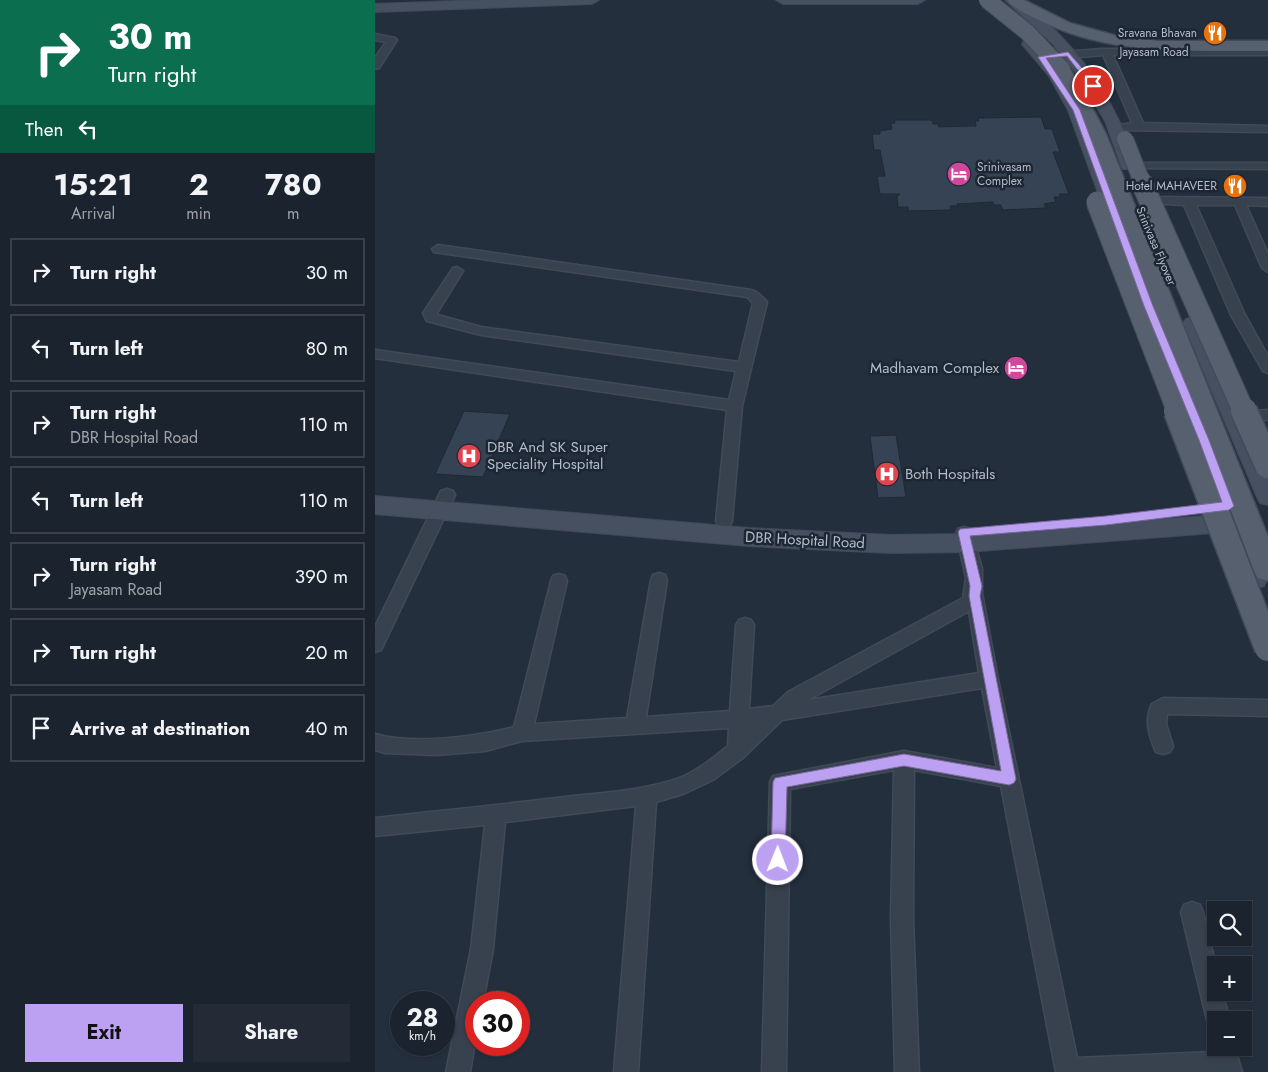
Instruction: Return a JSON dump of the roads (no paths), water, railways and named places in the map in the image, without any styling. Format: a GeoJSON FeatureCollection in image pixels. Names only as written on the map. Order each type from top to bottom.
{"type":"FeatureCollection","features":[{"type":"Feature","properties":{"kind":"main road","name":"Srinivasa Flyover"},"geometry":{"type":"LineString","coordinates":[[987,0],[1004,11],[1037,41],[1062,69],[1078,93],[1095,127],[1132,227],[1268,571]]}},
{"type":"Feature","properties":{"kind":"main road","name":"Srinivasa Flyover"},"geometry":{"type":"LineString","coordinates":[[1003,0],[1017,10],[1050,41],[1073,66],[1103,114],[1268,520]]}},
{"type":"Feature","properties":{"kind":"main road"},"geometry":{"type":"LineString","coordinates":[[1013,0],[1054,23],[1099,38],[1160,44],[1268,46]]}},
{"type":"Feature","properties":{"kind":"main road"},"geometry":{"type":"LineString","coordinates":[[1124,131],[1149,201],[1268,465]]}},
{"type":"Feature","properties":{"kind":"main road"},"geometry":{"type":"LineString","coordinates":[[1101,194],[1268,648]]}},
{"type":"Feature","properties":{"kind":"street"},"geometry":{"type":"LineString","coordinates":[[375,2],[426,0]]}},
{"type":"Feature","properties":{"kind":"street"},"geometry":{"type":"LineString","coordinates":[[375,8],[592,0]]}},
{"type":"Feature","properties":{"kind":"street"},"geometry":{"type":"LineString","coordinates":[[783,0],[918,0]]}},
{"type":"Feature","properties":{"kind":"street"},"geometry":{"type":"LineString","coordinates":[[976,0],[1002,19],[1043,60],[1076,110],[1101,194],[1204,440],[1268,616]]}},
{"type":"Feature","properties":{"kind":"street"},"geometry":{"type":"LineString","coordinates":[[1013,0],[1051,33],[1093,86],[1124,131],[1159,240],[1268,497]]}},
{"type":"Feature","properties":{"kind":"street"},"geometry":{"type":"LineString","coordinates":[[375,38],[392,40],[375,66]]}},
{"type":"Feature","properties":{"kind":"street","name":"Jayasam Road"},"geometry":{"type":"LineString","coordinates":[[1043,60],[1070,56],[1268,52]]}},
{"type":"Feature","properties":{"kind":"street","name":"Jayasam Road"},"geometry":{"type":"LineString","coordinates":[[1070,56],[1268,59]]}},
{"type":"Feature","properties":{"kind":"street"},"geometry":{"type":"LineString","coordinates":[[1109,57],[1138,124],[1124,131]]}},
{"type":"Feature","properties":{"kind":"street"},"geometry":{"type":"LineString","coordinates":[[1124,131],[1268,129]]}},
{"type":"Feature","properties":{"kind":"street"},"geometry":{"type":"LineString","coordinates":[[1135,166],[1268,166]]}},
{"type":"Feature","properties":{"kind":"street"},"geometry":{"type":"LineString","coordinates":[[1149,201],[1268,202]]}},
{"type":"Feature","properties":{"kind":"street"},"geometry":{"type":"LineString","coordinates":[[1188,201],[1238,315],[1268,368]]}},
{"type":"Feature","properties":{"kind":"street"},"geometry":{"type":"LineString","coordinates":[[1239,202],[1268,268]]}},
{"type":"Feature","properties":{"kind":"street"},"geometry":{"type":"LineString","coordinates":[[438,249],[751,294],[760,302],[735,406],[724,521]]}},
{"type":"Feature","properties":{"kind":"street"},"geometry":{"type":"LineString","coordinates":[[457,271],[430,313],[432,318],[481,331],[743,367]]}},
{"type":"Feature","properties":{"kind":"street"},"geometry":{"type":"LineString","coordinates":[[375,354],[735,406]]}},
{"type":"Feature","properties":{"kind":"street"},"geometry":{"type":"LineString","coordinates":[[1233,417],[1268,416]]}},
{"type":"Feature","properties":{"kind":"street","name":"DBR Hospital Road"},"geometry":{"type":"LineString","coordinates":[[375,490],[444,502],[749,538],[891,544],[1232,514]]}},
{"type":"Feature","properties":{"kind":"street"},"geometry":{"type":"LineString","coordinates":[[375,645],[444,502]]}},
{"type":"Feature","properties":{"kind":"street","name":"DBR Hospital Road"},"geometry":{"type":"LineString","coordinates":[[375,505],[444,502],[965,538]]}},
{"type":"Feature","properties":{"kind":"street"},"geometry":{"type":"LineString","coordinates":[[965,538],[976,586],[975,596],[989,679],[1067,1071],[1227,1061]]}},
{"type":"Feature","properties":{"kind":"street"},"geometry":{"type":"LineString","coordinates":[[635,726],[659,580]]}},
{"type":"Feature","properties":{"kind":"street"},"geometry":{"type":"LineString","coordinates":[[522,733],[559,581]]}},
{"type":"Feature","properties":{"kind":"street"},"geometry":{"type":"LineString","coordinates":[[375,827],[496,815],[647,796],[680,786],[705,775],[737,751],[775,714],[795,698],[969,604],[975,596]]}},
{"type":"Feature","properties":{"kind":"street"},"geometry":{"type":"LineString","coordinates":[[737,751],[745,625]]}},
{"type":"Feature","properties":{"kind":"street"},"geometry":{"type":"LineString","coordinates":[[375,742],[385,745],[436,747],[485,742],[522,733],[739,719],[989,679]]}},
{"type":"Feature","properties":{"kind":"street"},"geometry":{"type":"LineString","coordinates":[[1163,746],[1155,715],[1157,709],[1163,706],[1268,708]]}},
{"type":"Feature","properties":{"kind":"street"},"geometry":{"type":"LineString","coordinates":[[774,1072],[780,782],[904,760],[1009,779]]}},
{"type":"Feature","properties":{"kind":"street"},"geometry":{"type":"LineString","coordinates":[[904,760],[902,919],[907,1072]]}},
{"type":"Feature","properties":{"kind":"street"},"geometry":{"type":"LineString","coordinates":[[627,1072],[647,796]]}},
{"type":"Feature","properties":{"kind":"street"},"geometry":{"type":"LineString","coordinates":[[459,1072],[482,949],[496,815]]}},
{"type":"Feature","properties":{"kind":"street"},"geometry":{"type":"LineString","coordinates":[[1192,912],[1215,1011]]}},
{"type":"Feature","properties":{"kind":"place","name":"Sravana Bhavan"},"geometry":{"type":"Point","coordinates":[1215,33]}},
{"type":"Feature","properties":{"kind":"place","name":"Srinivasam Complex"},"geometry":{"type":"Point","coordinates":[959,174]}},
{"type":"Feature","properties":{"kind":"place","name":"Hotel MAHAVEER"},"geometry":{"type":"Point","coordinates":[1235,186]}},
{"type":"Feature","properties":{"kind":"place","name":"Madhavam Complex"},"geometry":{"type":"Point","coordinates":[1016,368]}},
{"type":"Feature","properties":{"kind":"place","name":"DBR And SK Super Speciality Hospital"},"geometry":{"type":"Point","coordinates":[469,456]}},
{"type":"Feature","properties":{"kind":"place","name":"Both Hospitals"},"geometry":{"type":"Point","coordinates":[887,474]}}]}
